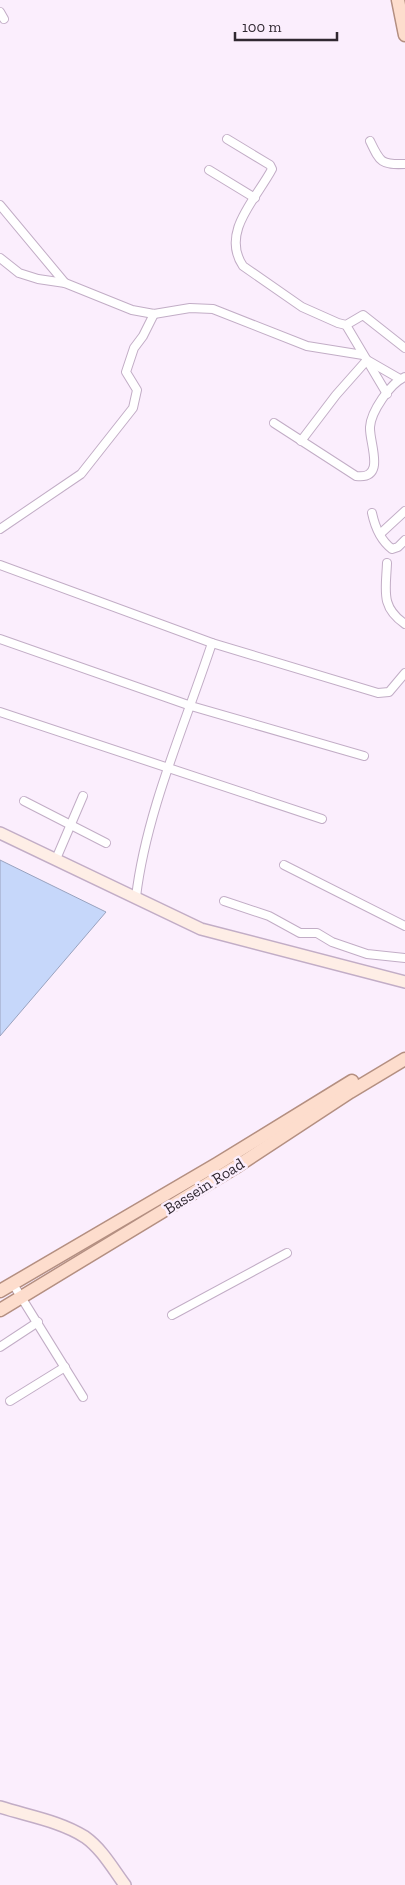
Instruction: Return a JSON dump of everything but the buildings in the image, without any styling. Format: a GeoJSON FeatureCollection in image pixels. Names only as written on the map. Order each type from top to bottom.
{"type":"FeatureCollection","features":[{"type":"Feature","properties":{"kind":"main road"},"geometry":{"type":"LineString","coordinates":[[398,0],[405,35]]}},
{"type":"Feature","properties":{"kind":"main road","name":"Bassein Road"},"geometry":{"type":"LineString","coordinates":[[0,1291],[405,1051]]}},
{"type":"Feature","properties":{"kind":"main road","name":"Bassein Road"},"geometry":{"type":"LineString","coordinates":[[0,1310],[239,1165],[405,1058]]}},
{"type":"Feature","properties":{"kind":"main road"},"geometry":{"type":"LineString","coordinates":[[134,1212],[142,1224]]}},
{"type":"Feature","properties":{"kind":"street"},"geometry":{"type":"LineString","coordinates":[[227,139],[270,165],[272,169],[240,222],[235,239],[239,260],[243,266],[307,310],[338,323],[346,325],[363,315],[405,348]]}},
{"type":"Feature","properties":{"kind":"street"},"geometry":{"type":"LineString","coordinates":[[370,141],[378,157],[383,162],[405,164]]}},
{"type":"Feature","properties":{"kind":"street"},"geometry":{"type":"LineString","coordinates":[[209,170],[255,198]]}},
{"type":"Feature","properties":{"kind":"street"},"geometry":{"type":"LineString","coordinates":[[0,205],[65,283]]}},
{"type":"Feature","properties":{"kind":"street"},"geometry":{"type":"LineString","coordinates":[[0,258],[19,273],[38,279],[65,283],[132,310],[154,314],[190,308],[213,309],[307,346],[365,357],[403,378],[387,394],[372,417],[370,437],[374,455],[374,467],[370,474],[363,477],[356,476],[274,423]]}},
{"type":"Feature","properties":{"kind":"street"},"geometry":{"type":"LineString","coordinates":[[0,529],[81,474],[133,408],[137,390],[126,372],[134,348],[143,336],[154,314]]}},
{"type":"Feature","properties":{"kind":"street"},"geometry":{"type":"LineString","coordinates":[[346,325],[387,394]]}},
{"type":"Feature","properties":{"kind":"street"},"geometry":{"type":"LineString","coordinates":[[301,441],[365,357]]}},
{"type":"Feature","properties":{"kind":"street"},"geometry":{"type":"LineString","coordinates":[[380,534],[405,511]]}},
{"type":"Feature","properties":{"kind":"street"},"geometry":{"type":"LineString","coordinates":[[372,513],[376,528],[392,549],[398,547],[405,540]]}},
{"type":"Feature","properties":{"kind":"street"},"geometry":{"type":"LineString","coordinates":[[388,563],[386,600],[389,609],[405,624]]}},
{"type":"Feature","properties":{"kind":"street"},"geometry":{"type":"LineString","coordinates":[[0,565],[212,643],[378,693],[389,692],[405,673]]}},
{"type":"Feature","properties":{"kind":"street"},"geometry":{"type":"LineString","coordinates":[[0,640],[191,706],[364,756]]}},
{"type":"Feature","properties":{"kind":"street"},"geometry":{"type":"LineString","coordinates":[[136,898],[146,839],[212,643]]}},
{"type":"Feature","properties":{"kind":"street"},"geometry":{"type":"LineString","coordinates":[[0,712],[322,819]]}},
{"type":"Feature","properties":{"kind":"street"},"geometry":{"type":"LineString","coordinates":[[56,859],[83,796]]}},
{"type":"Feature","properties":{"kind":"street"},"geometry":{"type":"LineString","coordinates":[[24,801],[106,843]]}},
{"type":"Feature","properties":{"kind":"street"},"geometry":{"type":"LineString","coordinates":[[0,832],[201,929],[405,982]]}},
{"type":"Feature","properties":{"kind":"street"},"geometry":{"type":"LineString","coordinates":[[284,865],[405,926]]}},
{"type":"Feature","properties":{"kind":"street"},"geometry":{"type":"LineString","coordinates":[[224,901],[269,916],[300,933],[317,933],[332,942],[367,954],[405,958]]}},
{"type":"Feature","properties":{"kind":"street"},"geometry":{"type":"LineString","coordinates":[[172,1315],[287,1253]]}},
{"type":"Feature","properties":{"kind":"street"},"geometry":{"type":"LineString","coordinates":[[13,1284],[83,1397]]}},
{"type":"Feature","properties":{"kind":"street"},"geometry":{"type":"LineString","coordinates":[[0,1346],[38,1322]]}},
{"type":"Feature","properties":{"kind":"street"},"geometry":{"type":"LineString","coordinates":[[10,1401],[65,1367]]}},
{"type":"Feature","properties":{"kind":"street"},"geometry":{"type":"LineString","coordinates":[[0,1807],[67,1828],[86,1838],[101,1852],[125,1885]]}},
{"type":"Feature","properties":{"kind":"water"},"geometry":{"type":"Polygon","coordinates":[[[0,860],[106,912],[0,1036],[0,860]]]}}]}
